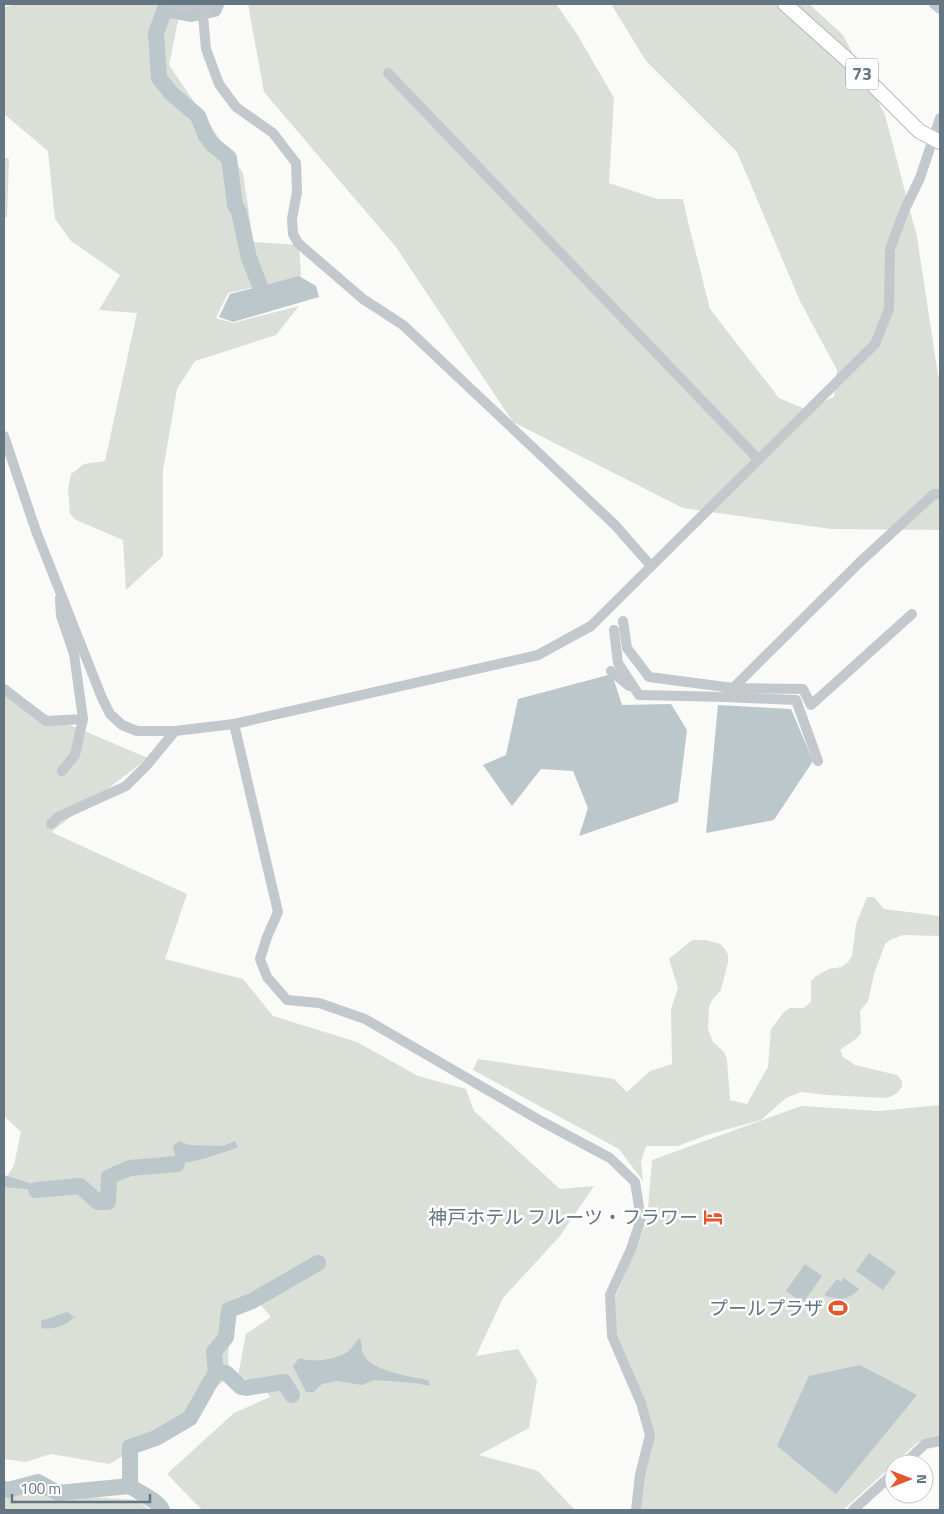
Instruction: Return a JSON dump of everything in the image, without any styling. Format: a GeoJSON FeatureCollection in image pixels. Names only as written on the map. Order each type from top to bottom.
{"type":"FeatureCollection","features":[{"type":"Feature","properties":{"kind":"main road","name":"73"},"geometry":{"type":"LineString","coordinates":[[785,4],[852,63],[919,132],[936,141]]}},
{"type":"Feature","properties":{"kind":"street"},"geometry":{"type":"LineString","coordinates":[[175,4],[183,7],[197,4]]}},
{"type":"Feature","properties":{"kind":"street"},"geometry":{"type":"LineString","coordinates":[[210,4],[203,16],[206,49],[219,84],[236,107],[273,133],[296,163],[297,192],[292,219],[293,234],[298,243],[363,299],[403,326],[615,525],[651,566]]}},
{"type":"Feature","properties":{"kind":"street"},"geometry":{"type":"LineString","coordinates":[[934,4],[940,8]]}},
{"type":"Feature","properties":{"kind":"street"},"geometry":{"type":"LineString","coordinates":[[388,73],[758,459]]}},
{"type":"Feature","properties":{"kind":"street"},"geometry":{"type":"LineString","coordinates":[[4,436],[36,532],[102,698],[110,714],[122,725],[137,732],[175,732],[234,724],[538,655],[591,626],[875,344],[889,309],[890,249],[936,141],[940,118]]}},
{"type":"Feature","properties":{"kind":"street"},"geometry":{"type":"LineString","coordinates":[[726,697],[860,562],[934,494],[940,494]]}},
{"type":"Feature","properties":{"kind":"street"},"geometry":{"type":"LineString","coordinates":[[59,590],[61,616],[74,654],[83,719],[75,755],[62,770]]}},
{"type":"Feature","properties":{"kind":"street"},"geometry":{"type":"LineString","coordinates":[[623,621],[627,648],[649,677],[733,688],[803,689],[811,706],[912,614]]}},
{"type":"Feature","properties":{"kind":"street"},"geometry":{"type":"LineString","coordinates":[[614,630],[618,663],[640,695]]}},
{"type":"Feature","properties":{"kind":"street"},"geometry":{"type":"LineString","coordinates":[[611,671],[640,695],[796,700],[818,761]]}},
{"type":"Feature","properties":{"kind":"street"},"geometry":{"type":"LineString","coordinates":[[4,689],[46,722],[83,719]]}},
{"type":"Feature","properties":{"kind":"street"},"geometry":{"type":"LineString","coordinates":[[234,724],[278,912],[260,959],[267,977],[287,1000],[319,1003],[365,1019],[610,1158],[635,1182],[641,1219],[631,1249],[610,1295],[612,1336],[641,1403],[650,1435],[640,1474],[636,1510]]}},
{"type":"Feature","properties":{"kind":"street"},"geometry":{"type":"LineString","coordinates":[[52,824],[58,817],[126,786],[175,732]]}},
{"type":"Feature","properties":{"kind":"street"},"geometry":{"type":"LineString","coordinates":[[914,1454],[925,1444],[940,1441]]}},
{"type":"Feature","properties":{"kind":"street"},"geometry":{"type":"LineString","coordinates":[[853,1510],[884,1482]]}},
{"type":"Feature","properties":{"kind":"shaded area"},"geometry":{"type":"Polygon","coordinates":[[[13,4],[178,4],[181,6],[169,65],[243,173],[253,242],[299,245],[301,276],[228,293],[216,318],[233,323],[299,306],[276,335],[195,361],[177,389],[163,470],[163,556],[126,590],[123,540],[76,520],[70,514],[68,489],[71,474],[84,464],[105,461],[137,313],[99,310],[120,275],[71,241],[55,219],[48,151],[4,114],[4,8],[13,4]]]}},
{"type":"Feature","properties":{"kind":"shaded area"},"geometry":{"type":"Polygon","coordinates":[[[248,4],[556,4],[577,34],[614,98],[609,183],[657,199],[683,199],[710,309],[779,398],[805,409],[834,397],[837,370],[800,301],[737,152],[646,61],[611,4],[809,4],[843,35],[885,115],[917,237],[938,375],[940,377],[940,530],[831,529],[683,508],[513,422],[396,247],[264,92],[248,4]]]}},
{"type":"Feature","properties":{"kind":"shaded area"},"geometry":{"type":"Polygon","coordinates":[[[4,157],[9,159],[7,217],[4,218],[4,157]]]}},
{"type":"Feature","properties":{"kind":"shaded area"},"geometry":{"type":"Polygon","coordinates":[[[299,276],[316,286],[319,297],[233,322],[219,317],[230,294],[299,276]]]}},
{"type":"Feature","properties":{"kind":"shaded area"},"geometry":{"type":"Polygon","coordinates":[[[612,674],[622,705],[671,704],[687,730],[678,802],[579,836],[588,808],[573,771],[541,769],[512,806],[483,765],[506,755],[518,699],[612,674]]]}},
{"type":"Feature","properties":{"kind":"shaded area"},"geometry":{"type":"Polygon","coordinates":[[[4,691],[44,714],[148,758],[51,832],[187,894],[165,959],[243,979],[273,1016],[357,1042],[418,1076],[466,1089],[474,1111],[560,1189],[594,1186],[560,1236],[503,1298],[476,1356],[518,1349],[537,1380],[529,1428],[479,1455],[538,1471],[575,1510],[202,1510],[167,1474],[234,1413],[270,1397],[264,1386],[238,1376],[246,1334],[271,1317],[258,1302],[229,1316],[228,1377],[165,1432],[109,1464],[51,1454],[25,1462],[4,1459],[4,1182],[14,1165],[21,1132],[4,1116],[4,691]]]}},
{"type":"Feature","properties":{"kind":"shaded area"},"geometry":{"type":"Polygon","coordinates":[[[718,705],[791,709],[813,761],[774,820],[706,833],[718,705]]]}},
{"type":"Feature","properties":{"kind":"shaded area"},"geometry":{"type":"Polygon","coordinates":[[[867,897],[874,897],[884,909],[940,916],[940,936],[903,935],[885,944],[874,974],[868,1001],[860,1011],[861,1033],[840,1050],[843,1057],[855,1065],[897,1075],[902,1081],[902,1087],[890,1097],[801,1092],[786,1098],[761,1120],[707,1135],[678,1146],[646,1146],[641,1161],[643,1181],[619,1149],[473,1070],[478,1059],[614,1079],[627,1092],[650,1071],[672,1064],[671,1009],[678,988],[669,959],[692,940],[706,940],[720,944],[728,955],[721,990],[712,1000],[709,1007],[708,1029],[713,1042],[724,1052],[727,1060],[730,1100],[747,1104],[768,1067],[771,1029],[784,1012],[790,1008],[804,1008],[811,1002],[811,981],[816,976],[829,969],[842,967],[848,962],[852,956],[856,924],[867,897]]]}},
{"type":"Feature","properties":{"kind":"shaded area"},"geometry":{"type":"Polygon","coordinates":[[[940,1105],[940,1437],[918,1442],[905,1454],[884,1454],[884,1473],[843,1510],[641,1510],[642,1476],[652,1435],[616,1334],[615,1298],[647,1221],[652,1160],[801,1106],[879,1111],[940,1105]]]}},
{"type":"Feature","properties":{"kind":"shaded area"},"geometry":{"type":"Polygon","coordinates":[[[179,1141],[189,1145],[223,1146],[235,1141],[238,1147],[223,1153],[177,1164],[173,1146],[179,1141]]]}},
{"type":"Feature","properties":{"kind":"shaded area"},"geometry":{"type":"Polygon","coordinates":[[[4,1175],[39,1186],[36,1190],[4,1187],[4,1175]]]}},
{"type":"Feature","properties":{"kind":"shaded area"},"geometry":{"type":"Polygon","coordinates":[[[869,1253],[896,1272],[883,1290],[856,1271],[869,1253]]]}},
{"type":"Feature","properties":{"kind":"shaded area"},"geometry":{"type":"Polygon","coordinates":[[[805,1264],[822,1276],[803,1303],[786,1291],[805,1264]]]}},
{"type":"Feature","properties":{"kind":"shaded area"},"geometry":{"type":"Polygon","coordinates":[[[844,1278],[859,1289],[851,1296],[843,1298],[824,1295],[837,1279],[841,1282],[844,1278]]]}},
{"type":"Feature","properties":{"kind":"shaded area"},"geometry":{"type":"Polygon","coordinates":[[[67,1312],[74,1317],[67,1323],[55,1328],[41,1328],[41,1321],[67,1312]]]}},
{"type":"Feature","properties":{"kind":"shaded area"},"geometry":{"type":"Polygon","coordinates":[[[359,1338],[363,1353],[373,1364],[402,1375],[428,1380],[430,1386],[374,1380],[362,1385],[337,1381],[322,1384],[313,1392],[306,1392],[293,1366],[299,1358],[304,1360],[323,1360],[341,1355],[348,1352],[359,1338]]]}},
{"type":"Feature","properties":{"kind":"shaded area"},"geometry":{"type":"Polygon","coordinates":[[[860,1365],[917,1395],[836,1494],[777,1446],[809,1376],[860,1365]]]}},
{"type":"Feature","properties":{"kind":"shaded area"},"geometry":{"type":"Polygon","coordinates":[[[4,1494],[42,1494],[137,1500],[150,1510],[4,1510],[4,1494]]]}},
{"type":"Feature","properties":{"kind":"waterway"},"geometry":{"type":"LineString","coordinates":[[216,4],[214,9],[191,14],[165,9],[156,33],[159,78],[172,94],[198,116],[206,136],[212,144],[229,158],[235,205],[239,212],[249,258],[260,286]]}},
{"type":"Feature","properties":{"kind":"waterway"},"geometry":{"type":"LineString","coordinates":[[36,1190],[80,1186],[98,1202],[108,1202],[109,1177],[130,1168],[177,1164]]}},
{"type":"Feature","properties":{"kind":"waterway"},"geometry":{"type":"LineString","coordinates":[[4,1489],[8,1490],[38,1482],[58,1493],[130,1486],[130,1447],[156,1438],[190,1418],[216,1372],[214,1352],[226,1337],[229,1310],[252,1301],[318,1263]]}},
{"type":"Feature","properties":{"kind":"waterway"},"geometry":{"type":"LineString","coordinates":[[216,1372],[226,1373],[241,1387],[246,1388],[284,1382],[292,1395]]}},
{"type":"Feature","properties":{"kind":"waterway"},"geometry":{"type":"LineString","coordinates":[[130,1486],[153,1500],[162,1510]]}},
{"type":"Feature","properties":{"kind":"place","name":"神戸ホテル フルーツ・フラワー"},"geometry":{"type":"Point","coordinates":[713,1217]}},
{"type":"Feature","properties":{"kind":"place","name":"プールプラザ"},"geometry":{"type":"Point","coordinates":[838,1308]}}]}
